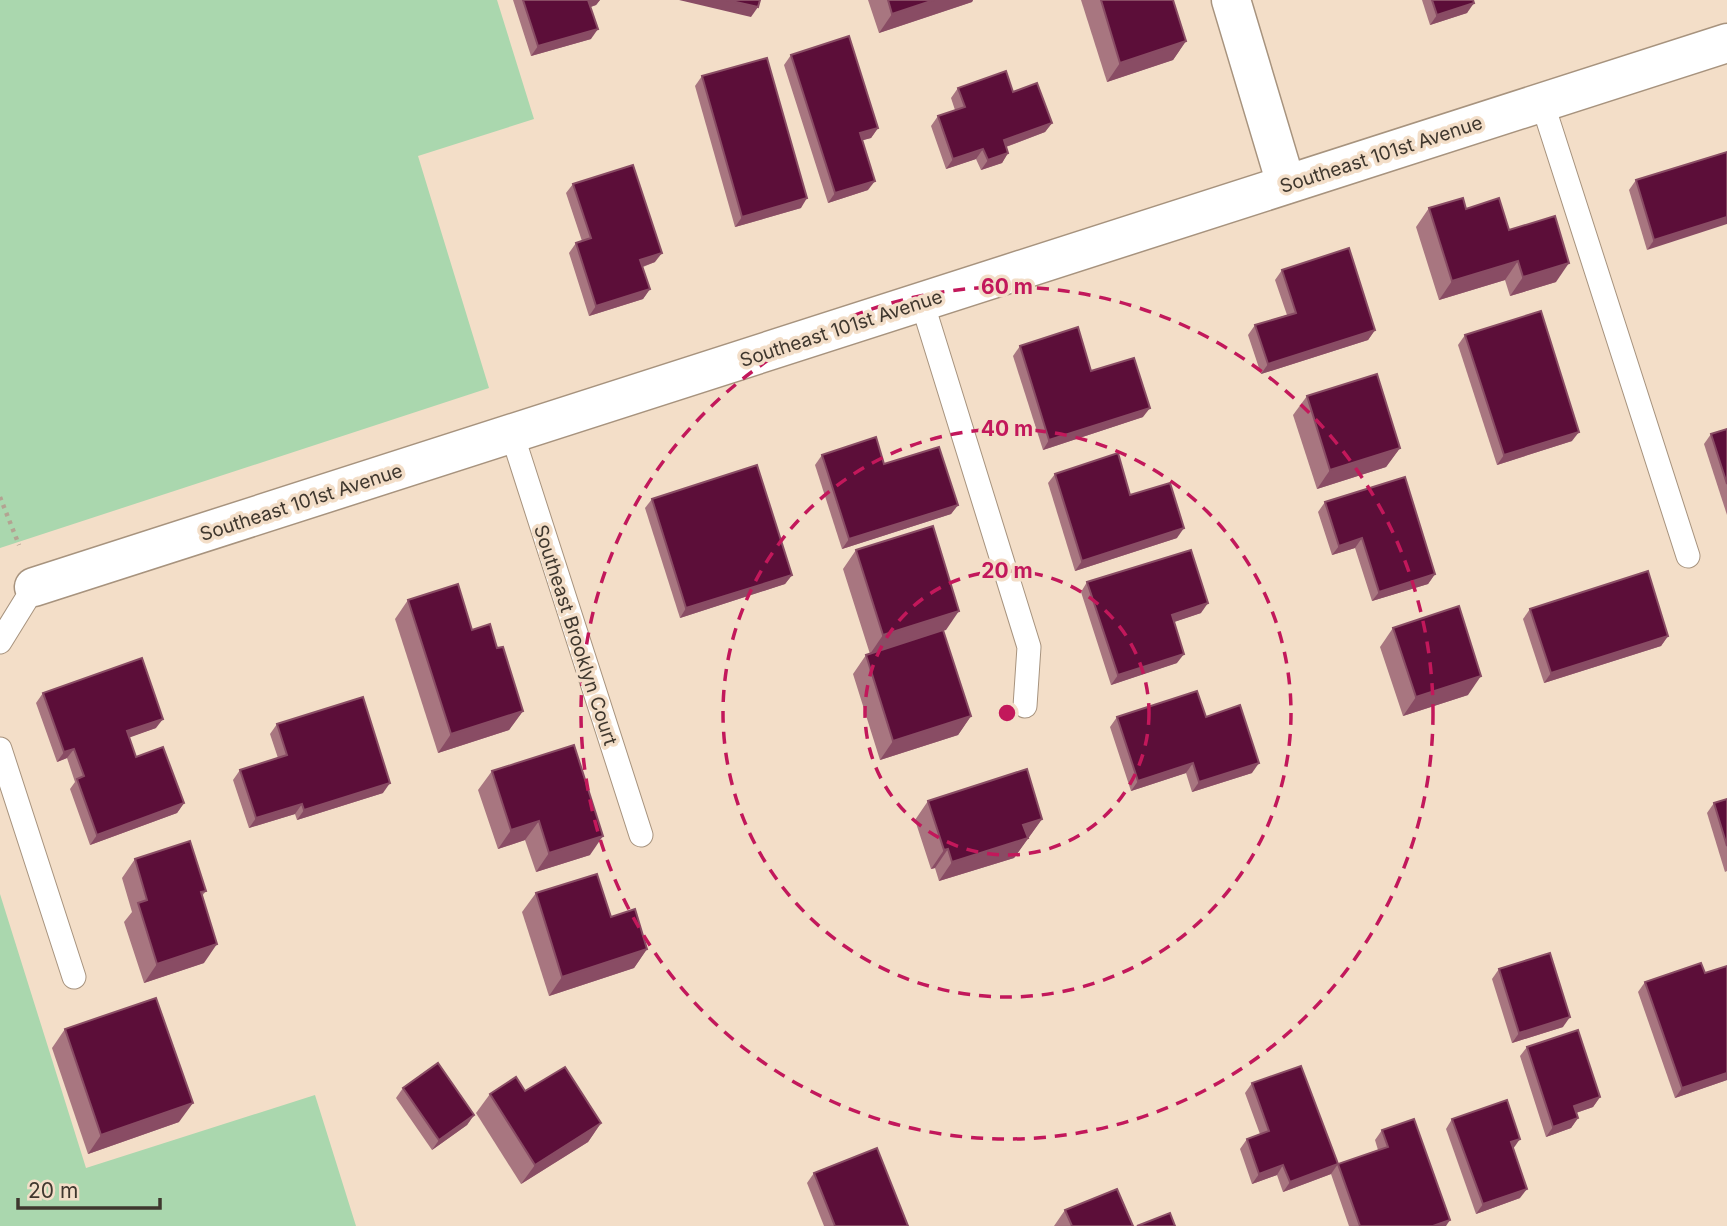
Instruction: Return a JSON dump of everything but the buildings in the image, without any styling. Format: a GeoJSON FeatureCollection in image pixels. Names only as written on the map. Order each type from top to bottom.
{"type":"FeatureCollection","features":[{"type":"Feature","properties":{"kind":"street"},"geometry":{"type":"LineString","coordinates":[[1231,0],[1286,184]]}},
{"type":"Feature","properties":{"kind":"street","name":"Southeast 101st Avenue"},"geometry":{"type":"LineString","coordinates":[[34,587],[1727,43]]}},
{"type":"Feature","properties":{"kind":"lane"},"geometry":{"type":"LineString","coordinates":[[1542,102],[1688,556]]}},
{"type":"Feature","properties":{"kind":"lane"},"geometry":{"type":"LineString","coordinates":[[922,302],[1029,647],[1025,706]]}},
{"type":"Feature","properties":{"kind":"lane","name":"Southeast Brooklyn Court"},"geometry":{"type":"LineString","coordinates":[[512,434],[641,835]]}},
{"type":"Feature","properties":{"kind":"lane"},"geometry":{"type":"LineString","coordinates":[[0,642],[34,587]]}},
{"type":"Feature","properties":{"kind":"lane"},"geometry":{"type":"LineString","coordinates":[[0,749],[74,977]]}},
{"type":"Feature","properties":{"kind":"path"},"geometry":{"type":"LineString","coordinates":[[0,497],[34,587]]}},
{"type":"Feature","properties":{"kind":"green space"},"geometry":{"type":"Polygon","coordinates":[[[0,0],[497,0],[534,119],[418,156],[489,388],[0,548],[0,0]]]}},
{"type":"Feature","properties":{"kind":"green space"},"geometry":{"type":"Polygon","coordinates":[[[0,894],[86,1168],[315,1095],[356,1226],[0,1226],[0,894]]]}}]}
